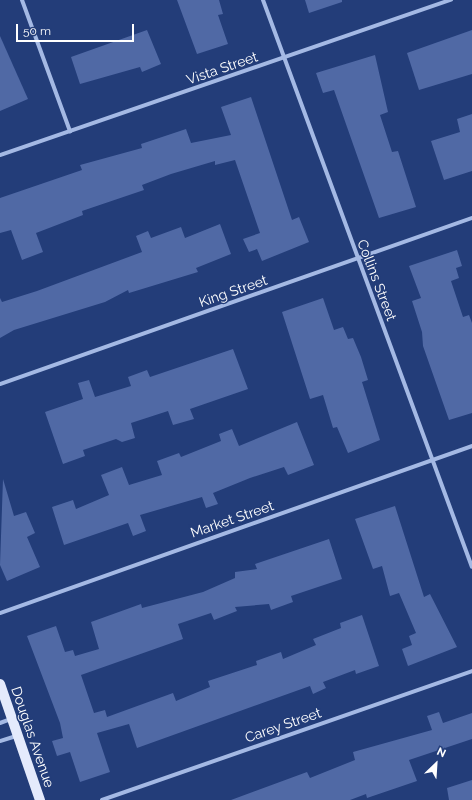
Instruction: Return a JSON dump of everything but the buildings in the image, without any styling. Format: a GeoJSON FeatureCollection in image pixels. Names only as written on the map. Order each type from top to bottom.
{"type":"FeatureCollection","features":[{"type":"Feature","properties":{"kind":"main road","name":"Douglas Avenue"},"geometry":{"type":"LineString","coordinates":[[0,684],[19,735],[40,800]]}},
{"type":"Feature","properties":{"kind":"street"},"geometry":{"type":"LineString","coordinates":[[22,0],[70,131]]}},
{"type":"Feature","properties":{"kind":"street","name":"Collins Street"},"geometry":{"type":"LineString","coordinates":[[263,0],[282,60],[434,459],[472,567]]}},
{"type":"Feature","properties":{"kind":"street","name":"Vista Street"},"geometry":{"type":"LineString","coordinates":[[0,156],[282,60],[451,0]]}},
{"type":"Feature","properties":{"kind":"street","name":"King Street"},"geometry":{"type":"LineString","coordinates":[[0,384],[472,218]]}},
{"type":"Feature","properties":{"kind":"street","name":"Market Street"},"geometry":{"type":"LineString","coordinates":[[0,613],[472,446]]}},
{"type":"Feature","properties":{"kind":"street","name":"Carey Street"},"geometry":{"type":"LineString","coordinates":[[102,800],[472,671]]}},
{"type":"Feature","properties":{"kind":"street"},"geometry":{"type":"LineString","coordinates":[[0,722],[13,718]]}},
{"type":"Feature","properties":{"kind":"street"},"geometry":{"type":"LineString","coordinates":[[0,741],[19,735]]}}]}
